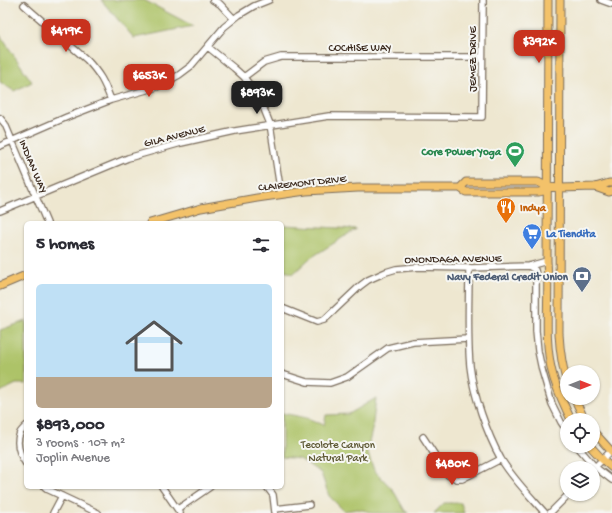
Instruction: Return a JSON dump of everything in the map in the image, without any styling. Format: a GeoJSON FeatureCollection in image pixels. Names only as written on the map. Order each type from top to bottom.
{"type":"FeatureCollection","features":[{"type":"Feature","properties":{"kind":"main road"},"geometry":{"type":"LineString","coordinates":[[548,0],[548,352],[557,390],[568,413]]}},
{"type":"Feature","properties":{"kind":"main road"},"geometry":{"type":"LineString","coordinates":[[560,0],[559,334],[563,365]]}},
{"type":"Feature","properties":{"kind":"main road","name":"CLAIREMONT DRIVE"},"geometry":{"type":"LineString","coordinates":[[157,221],[201,208],[306,190],[358,188],[460,188],[466,182],[538,182],[548,188],[595,187],[612,183]]}},
{"type":"Feature","properties":{"kind":"main road","name":"CLAIREMONT DRIVE"},"geometry":{"type":"LineString","coordinates":[[595,187],[612,192]]}},
{"type":"Feature","properties":{"kind":"main road"},"geometry":{"type":"LineString","coordinates":[[0,286],[24,275]]}},
{"type":"Feature","properties":{"kind":"main road"},"geometry":{"type":"LineString","coordinates":[[600,439],[611,452]]}},
{"type":"Feature","properties":{"kind":"main road"},"geometry":{"type":"LineString","coordinates":[[596,453],[612,468]]}},
{"type":"Feature","properties":{"kind":"street"},"geometry":{"type":"LineString","coordinates":[[213,0],[220,4],[234,19]]}},
{"type":"Feature","properties":{"kind":"street"},"geometry":{"type":"LineString","coordinates":[[0,146],[110,100],[157,87],[179,75],[191,66],[224,27],[239,15],[254,6],[269,0]]}},
{"type":"Feature","properties":{"kind":"street","name":"JEMEZ DRIVE"},"geometry":{"type":"LineString","coordinates":[[482,117],[483,0]]}},
{"type":"Feature","properties":{"kind":"street"},"geometry":{"type":"LineString","coordinates":[[601,0],[612,4]]}},
{"type":"Feature","properties":{"kind":"street"},"geometry":{"type":"LineString","coordinates":[[24,5],[96,69],[104,82],[110,100]]}},
{"type":"Feature","properties":{"kind":"street"},"geometry":{"type":"LineString","coordinates":[[208,47],[244,77],[262,104],[270,124],[281,194]]}},
{"type":"Feature","properties":{"kind":"street","name":"COCHISE WAY"},"geometry":{"type":"LineString","coordinates":[[244,77],[264,62],[281,56],[482,56]]}},
{"type":"Feature","properties":{"kind":"street","name":"GILA AVENUE"},"geometry":{"type":"LineString","coordinates":[[0,211],[128,158],[235,130],[329,116],[482,117]]}},
{"type":"Feature","properties":{"kind":"street","name":"INDIAN WAY"},"geometry":{"type":"LineString","coordinates":[[0,118],[5,124],[46,221]]}},
{"type":"Feature","properties":{"kind":"street","name":"ONONDAGA AVENUE"},"geometry":{"type":"LineString","coordinates":[[284,309],[317,322],[324,320],[368,280],[396,269],[418,267],[469,268],[529,266],[547,261]]}},
{"type":"Feature","properties":{"kind":"street"},"geometry":{"type":"LineString","coordinates":[[529,266],[535,270],[536,275],[536,331],[538,351],[552,404],[560,420]]}},
{"type":"Feature","properties":{"kind":"street"},"geometry":{"type":"LineString","coordinates":[[469,268],[468,339],[470,368],[480,411],[501,459],[522,488],[546,513]]}},
{"type":"Feature","properties":{"kind":"street"},"geometry":{"type":"LineString","coordinates":[[284,375],[307,382],[330,383],[347,378],[388,348],[413,342],[468,339]]}},
{"type":"Feature","properties":{"kind":"street"},"geometry":{"type":"LineString","coordinates":[[24,428],[20,433],[18,444],[20,455],[24,461]]}},
{"type":"Feature","properties":{"kind":"street"},"geometry":{"type":"LineString","coordinates":[[423,437],[448,475],[457,479],[501,459]]}},
{"type":"Feature","properties":{"kind":"street"},"geometry":{"type":"LineString","coordinates":[[600,463],[611,452]]}},
{"type":"Feature","properties":{"kind":"street"},"geometry":{"type":"LineString","coordinates":[[600,473],[612,480]]}},
{"type":"Feature","properties":{"kind":"street"},"geometry":{"type":"LineString","coordinates":[[48,489],[98,513]]}},
{"type":"Feature","properties":{"kind":"street"},"geometry":{"type":"LineString","coordinates":[[163,489],[179,511],[207,489]]}},
{"type":"Feature","properties":{"kind":"street"},"geometry":{"type":"LineString","coordinates":[[269,489],[273,494],[275,511],[309,505]]}},
{"type":"Feature","properties":{"kind":"street"},"geometry":{"type":"LineString","coordinates":[[53,513],[62,496]]}},
{"type":"Feature","properties":{"kind":"street"},"geometry":{"type":"LineString","coordinates":[[550,513],[562,501]]}},
{"type":"Feature","properties":{"kind":"green space"},"geometry":{"type":"Polygon","coordinates":[[[101,0],[144,0],[193,26],[134,38],[101,0]]]}},
{"type":"Feature","properties":{"kind":"green space"},"geometry":{"type":"Polygon","coordinates":[[[0,35],[32,82],[14,91],[0,82],[0,35]]]}},
{"type":"Feature","properties":{"kind":"green space"},"geometry":{"type":"Polygon","coordinates":[[[284,225],[356,229],[309,259],[293,274],[284,271],[284,225]]]}},
{"type":"Feature","properties":{"kind":"green space"},"geometry":{"type":"Polygon","coordinates":[[[24,322],[24,384],[16,384],[0,392],[0,330],[24,322]]]}},
{"type":"Feature","properties":{"kind":"green space","name":"Tecolote Canyon Natural Park"},"geometry":{"type":"Polygon","coordinates":[[[376,398],[372,430],[367,451],[374,470],[393,490],[405,511],[409,513],[372,513],[358,509],[344,511],[329,496],[321,473],[300,459],[284,457],[284,413],[307,418],[324,425],[326,415],[349,414],[376,398]]]}},
{"type":"Feature","properties":{"kind":"green space"},"geometry":{"type":"Polygon","coordinates":[[[444,503],[461,503],[464,513],[434,513],[444,503]]]}},
{"type":"Feature","properties":{"kind":"place","name":"Core Power Yoga"},"geometry":{"type":"Point","coordinates":[515,168]}},
{"type":"Feature","properties":{"kind":"place","name":"Indya"},"geometry":{"type":"Point","coordinates":[506,224]}},
{"type":"Feature","properties":{"kind":"place","name":"La Tiendita"},"geometry":{"type":"Point","coordinates":[532,250]}},
{"type":"Feature","properties":{"kind":"place","name":"Navy Federal Credit Union"},"geometry":{"type":"Point","coordinates":[582,293]}}]}
